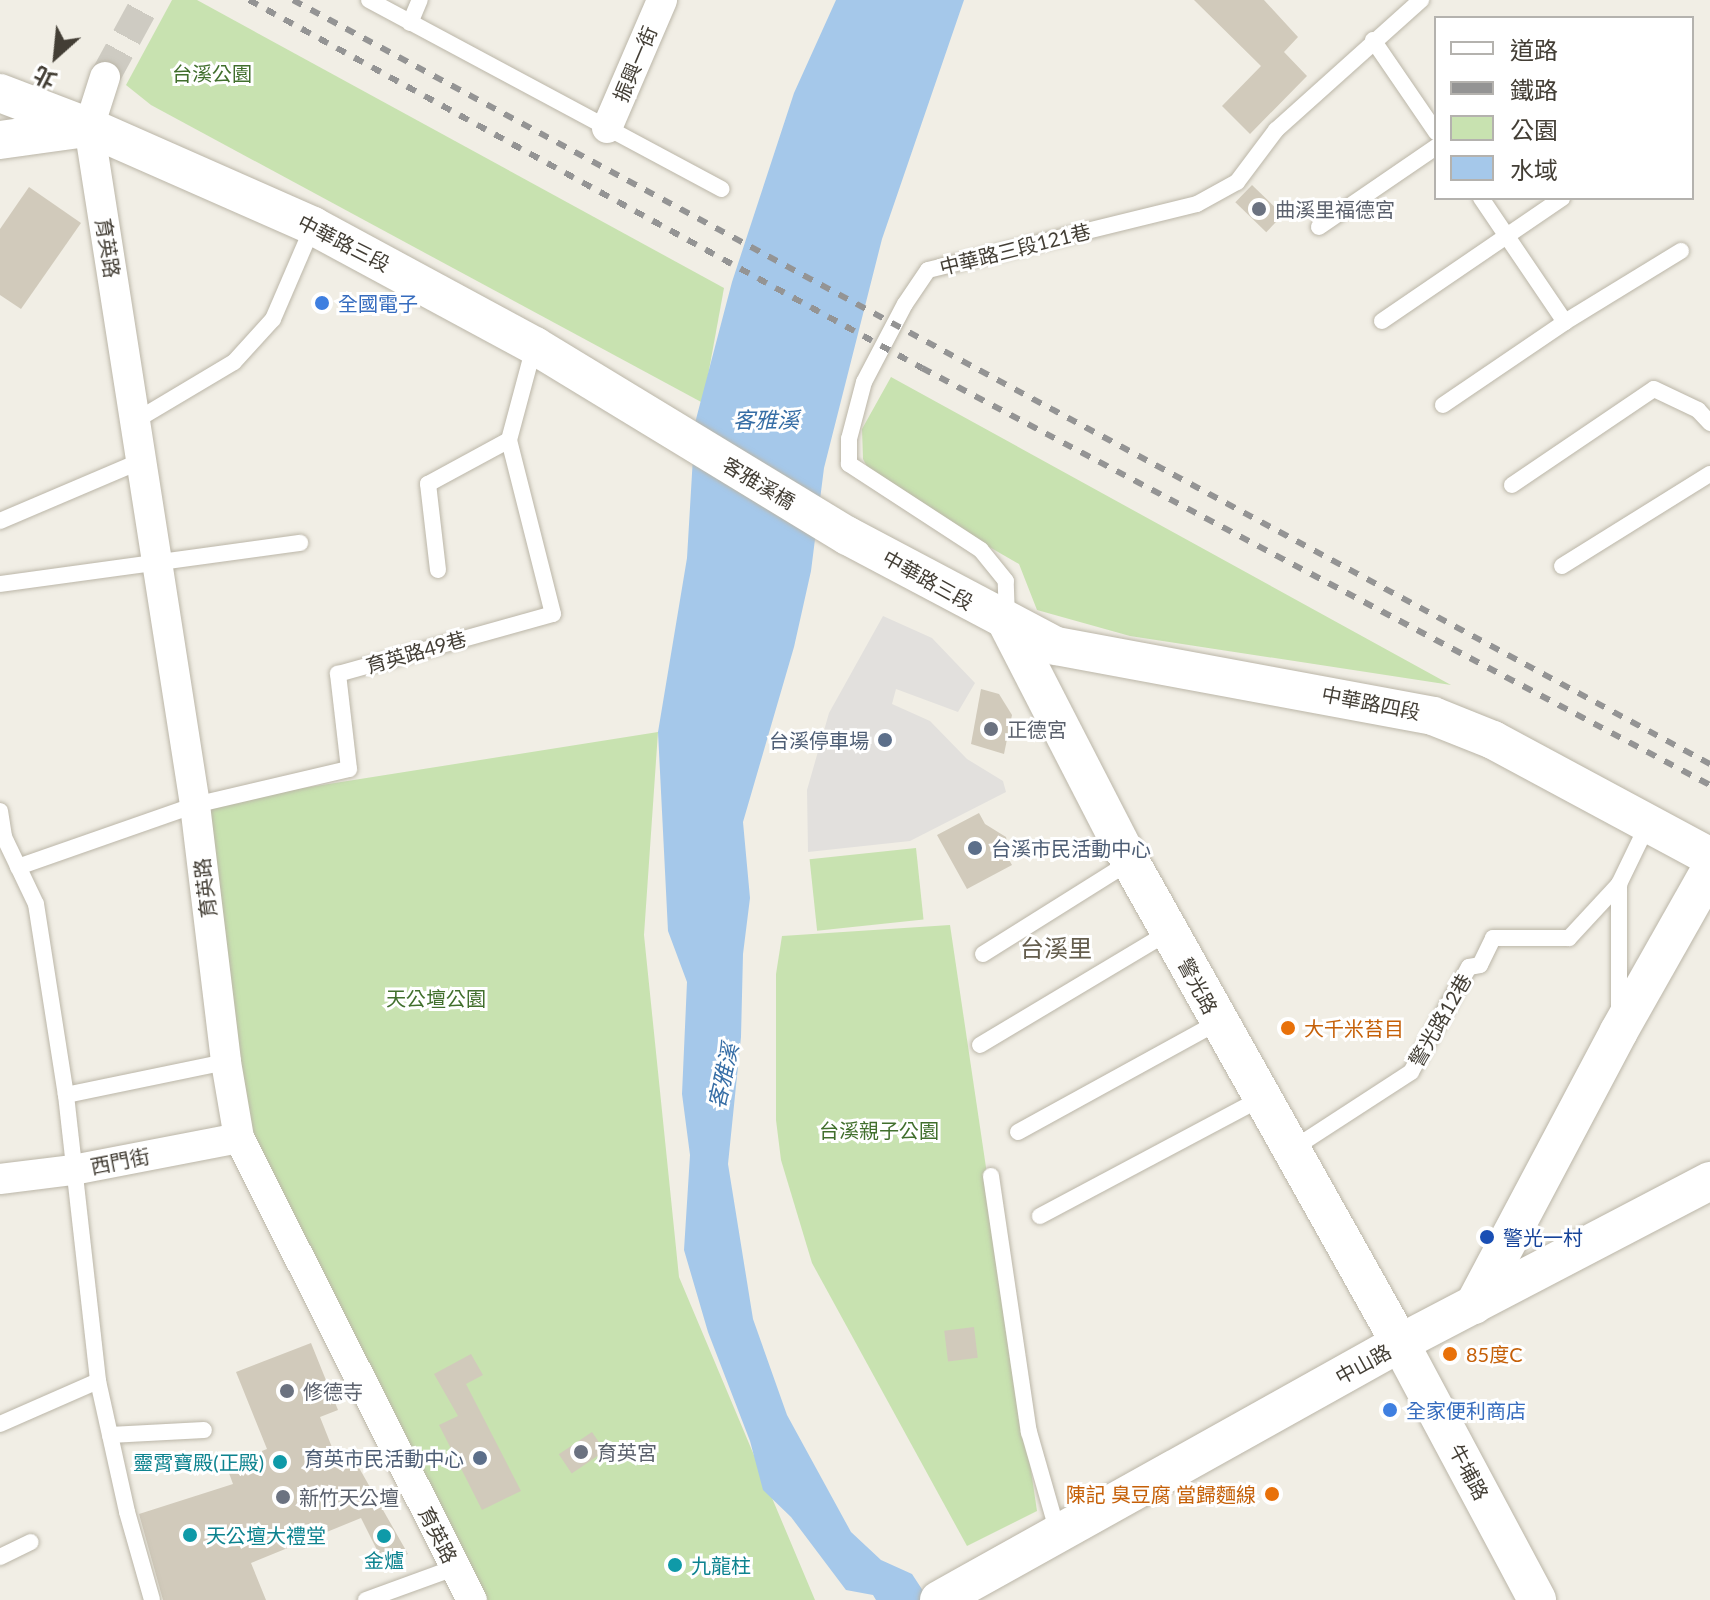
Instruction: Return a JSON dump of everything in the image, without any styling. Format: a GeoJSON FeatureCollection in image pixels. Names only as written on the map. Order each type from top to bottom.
{"type":"FeatureCollection","features":[{"type":"Feature","properties":{"kind":"street","name":"振興一街"},"geometry":{"type":"LineString","coordinates":[[607,128],[662,0]]}},
{"type":"Feature","properties":{"kind":"street"},"geometry":{"type":"LineString","coordinates":[[0,140],[89,127],[105,77]]}},
{"type":"Feature","properties":{"kind":"street","name":"中華路三段"},"geometry":{"type":"LineString","coordinates":[[0,93],[89,127],[313,226],[535,346],[670,429]]}},
{"type":"Feature","properties":{"kind":"street"},"geometry":{"type":"LineString","coordinates":[[0,101],[8,118],[0,131]]}},
{"type":"Feature","properties":{"kind":"street","name":"育英路"},"geometry":{"type":"LineString","coordinates":[[89,127],[195,805],[226,1062],[239,1138],[472,1600]]}},
{"type":"Feature","properties":{"kind":"street","name":"客雅溪橋"},"geometry":{"type":"LineString","coordinates":[[670,429],[848,536]]}},
{"type":"Feature","properties":{"kind":"street","name":"中華路三段"},"geometry":{"type":"LineString","coordinates":[[848,536],[1007,623]]}},
{"type":"Feature","properties":{"kind":"street","name":"中華路四段"},"geometry":{"type":"LineString","coordinates":[[1007,623],[1056,646],[1433,716],[1493,740],[1710,857]]}},
{"type":"Feature","properties":{"kind":"street","name":"警光路"},"geometry":{"type":"LineString","coordinates":[[1007,623],[1054,719],[1218,1022],[1400,1343]]}},
{"type":"Feature","properties":{"kind":"street"},"geometry":{"type":"LineString","coordinates":[[1474,1305],[1619,1031],[1710,870]]}},
{"type":"Feature","properties":{"kind":"street","name":"西門街"},"geometry":{"type":"LineString","coordinates":[[0,1179],[73,1170],[239,1138]]}},
{"type":"Feature","properties":{"kind":"street","name":"中山路"},"geometry":{"type":"LineString","coordinates":[[939,1600],[1400,1343],[1710,1181]]}},
{"type":"Feature","properties":{"kind":"street","name":"牛埔路"},"geometry":{"type":"LineString","coordinates":[[1400,1343],[1537,1600]]}},
{"type":"Feature","properties":{"kind":"lane"},"geometry":{"type":"LineString","coordinates":[[369,0],[722,189]]}},
{"type":"Feature","properties":{"kind":"lane"},"geometry":{"type":"LineString","coordinates":[[410,23],[420,0]]}},
{"type":"Feature","properties":{"kind":"lane","name":"中華路三段121巷"},"geometry":{"type":"LineString","coordinates":[[1007,623],[1006,581],[981,550],[849,464],[849,439],[864,382],[905,304],[928,270],[1197,204],[1237,182],[1276,130],[1421,0]]}},
{"type":"Feature","properties":{"kind":"lane"},"geometry":{"type":"LineString","coordinates":[[1373,40],[1434,129]]}},
{"type":"Feature","properties":{"kind":"lane"},"geometry":{"type":"LineString","coordinates":[[1319,227],[1434,148]]}},
{"type":"Feature","properties":{"kind":"lane"},"geometry":{"type":"LineString","coordinates":[[1482,200],[1565,322]]}},
{"type":"Feature","properties":{"kind":"lane"},"geometry":{"type":"LineString","coordinates":[[1382,321],[1559,200]]}},
{"type":"Feature","properties":{"kind":"lane"},"geometry":{"type":"LineString","coordinates":[[135,421],[234,362],[273,319],[313,226]]}},
{"type":"Feature","properties":{"kind":"lane"},"geometry":{"type":"LineString","coordinates":[[1443,405],[1565,322],[1681,251]]}},
{"type":"Feature","properties":{"kind":"lane"},"geometry":{"type":"LineString","coordinates":[[438,570],[428,484],[509,440],[535,346]]}},
{"type":"Feature","properties":{"kind":"lane"},"geometry":{"type":"LineString","coordinates":[[1512,485],[1654,389],[1698,410],[1710,423]]}},
{"type":"Feature","properties":{"kind":"lane","name":"育英路49巷"},"geometry":{"type":"LineString","coordinates":[[195,805],[349,769],[338,674],[553,614],[509,440]]}},
{"type":"Feature","properties":{"kind":"lane"},"geometry":{"type":"LineString","coordinates":[[0,521],[141,461]]}},
{"type":"Feature","properties":{"kind":"lane"},"geometry":{"type":"LineString","coordinates":[[1562,566],[1710,474]]}},
{"type":"Feature","properties":{"kind":"lane"},"geometry":{"type":"LineString","coordinates":[[0,584],[300,543]]}},
{"type":"Feature","properties":{"kind":"lane"},"geometry":{"type":"LineString","coordinates":[[18,867],[195,805]]}},
{"type":"Feature","properties":{"kind":"lane"},"geometry":{"type":"LineString","coordinates":[[0,811],[2,836],[36,904],[66,1095],[98,1381],[152,1600]]}},
{"type":"Feature","properties":{"kind":"lane"},"geometry":{"type":"LineString","coordinates":[[1619,1031],[1619,884],[1648,824]]}},
{"type":"Feature","properties":{"kind":"lane"},"geometry":{"type":"LineString","coordinates":[[983,954],[1131,861]]}},
{"type":"Feature","properties":{"kind":"lane","name":"警光路12巷"},"geometry":{"type":"LineString","coordinates":[[1291,1150],[1411,1072],[1469,967],[1480,965],[1493,938],[1569,938],[1619,884]]}},
{"type":"Feature","properties":{"kind":"lane"},"geometry":{"type":"LineString","coordinates":[[980,1045],[1169,932]]}},
{"type":"Feature","properties":{"kind":"lane"},"geometry":{"type":"LineString","coordinates":[[1018,1132],[1218,1022]]}},
{"type":"Feature","properties":{"kind":"lane"},"geometry":{"type":"LineString","coordinates":[[66,1095],[226,1062]]}},
{"type":"Feature","properties":{"kind":"lane"},"geometry":{"type":"LineString","coordinates":[[1040,1216],[1262,1098]]}},
{"type":"Feature","properties":{"kind":"lane"},"geometry":{"type":"LineString","coordinates":[[991,1176],[1029,1432],[1058,1534]]}},
{"type":"Feature","properties":{"kind":"lane"},"geometry":{"type":"LineString","coordinates":[[0,1424],[98,1381]]}},
{"type":"Feature","properties":{"kind":"lane"},"geometry":{"type":"LineString","coordinates":[[110,1435],[204,1430]]}},
{"type":"Feature","properties":{"kind":"lane"},"geometry":{"type":"LineString","coordinates":[[0,1557],[31,1542]]}},
{"type":"Feature","properties":{"kind":"lane"},"geometry":{"type":"LineString","coordinates":[[366,1600],[454,1568]]}},
{"type":"Feature","properties":{"kind":"green space","name":"台溪公園"},"geometry":{"type":"Polygon","coordinates":[[[172,0],[197,0],[724,288],[703,403],[151,105],[126,85],[172,0]]]}},
{"type":"Feature","properties":{"kind":"green space"},"geometry":{"type":"Polygon","coordinates":[[[891,377],[1451,685],[1130,636],[1037,610],[1019,564],[875,481],[863,459],[862,429],[891,377]]]}},
{"type":"Feature","properties":{"kind":"green space","name":"天公壇公園"},"geometry":{"type":"Polygon","coordinates":[[[658,732],[644,935],[679,1277],[815,1600],[478,1600],[239,1138],[195,805],[658,732]]]}},
{"type":"Feature","properties":{"kind":"green space"},"geometry":{"type":"Polygon","coordinates":[[[916,848],[924,920],[817,931],[810,859],[916,848]]]}},
{"type":"Feature","properties":{"kind":"green space","name":"台溪親子公園"},"geometry":{"type":"Polygon","coordinates":[[[950,925],[1037,1511],[967,1546],[812,1263],[781,1160],[776,1120],[776,974],[782,936],[950,925]]]}},
{"type":"Feature","properties":{"kind":"shaded area","name":"台溪停車場"},"geometry":{"type":"Polygon","coordinates":[[[883,616],[932,638],[975,683],[958,712],[896,689],[892,704],[930,721],[967,759],[1003,781],[1006,792],[910,841],[808,852],[807,790],[829,713],[883,616]]]}},
{"type":"Feature","properties":{"kind":"water","name":"客雅溪"},"geometry":{"type":"Polygon","coordinates":[[[836,0],[964,0],[882,239],[824,468],[811,571],[794,647],[743,822],[750,898],[743,954],[741,1037],[728,1164],[753,1319],[787,1415],[851,1532],[881,1560],[912,1574],[929,1600],[876,1600],[873,1595],[846,1590],[791,1517],[763,1490],[750,1441],[708,1332],[684,1250],[690,1155],[682,1094],[687,982],[668,931],[658,732],[687,558],[695,423],[732,282],[794,93],[836,0]]]}},
{"type":"Feature","properties":{"kind":"building"},"geometry":{"type":"Polygon","coordinates":[[[1194,0],[1264,0],[1298,37],[1284,52],[1307,76],[1250,134],[1222,106],[1261,66],[1194,0]]]}},
{"type":"Feature","properties":{"kind":"building","name":"曲溪里福德宮"},"geometry":{"type":"Polygon","coordinates":[[[1252,185],[1283,215],[1266,232],[1235,202],[1252,185]]]}},
{"type":"Feature","properties":{"kind":"building"},"geometry":{"type":"Polygon","coordinates":[[[29,187],[81,223],[21,309],[0,295],[0,229],[29,187]]]}},
{"type":"Feature","properties":{"kind":"building","name":"正德宮"},"geometry":{"type":"Polygon","coordinates":[[[981,689],[999,694],[1012,715],[1004,754],[971,744],[981,689]]]}},
{"type":"Feature","properties":{"kind":"building","name":"台溪市民活動中心"},"geometry":{"type":"Polygon","coordinates":[[[979,813],[985,824],[1006,837],[1008,846],[1004,851],[1012,865],[967,889],[937,835],[979,813]]]}},
{"type":"Feature","properties":{"kind":"building"},"geometry":{"type":"Polygon","coordinates":[[[974,1327],[978,1358],[948,1361],[944,1331],[974,1327]]]}},
{"type":"Feature","properties":{"kind":"building","name":"新竹天公壇"},"geometry":{"type":"Polygon","coordinates":[[[311,1343],[338,1410],[320,1417],[339,1465],[354,1459],[408,1554],[383,1562],[361,1518],[251,1563],[266,1600],[163,1600],[139,1514],[233,1484],[226,1465],[267,1449],[236,1372],[311,1343]]]}},
{"type":"Feature","properties":{"kind":"building","name":"育英市民活動中心"},"geometry":{"type":"Polygon","coordinates":[[[471,1354],[483,1375],[466,1384],[521,1491],[482,1510],[439,1425],[458,1416],[434,1374],[471,1354]]]}},
{"type":"Feature","properties":{"kind":"building","name":"育英宮"},"geometry":{"type":"Polygon","coordinates":[[[592,1432],[605,1451],[572,1473],[559,1454],[592,1432]]]}},
{"type":"Feature","properties":{"kind":"tunnel"},"geometry":{"type":"LineString","coordinates":[[105,77],[147,0]]}},
{"type":"Feature","properties":{"kind":"railway"},"geometry":{"type":"LineString","coordinates":[[249,0],[922,368],[1710,785]]}},
{"type":"Feature","properties":{"kind":"railway"},"geometry":{"type":"LineString","coordinates":[[293,0],[1710,764]]}},
{"type":"Feature","properties":{"kind":"place","name":"曲溪里福德宮"},"geometry":{"type":"Point","coordinates":[1259,209]}},
{"type":"Feature","properties":{"kind":"place","name":"全國電子"},"geometry":{"type":"Point","coordinates":[322,303]}},
{"type":"Feature","properties":{"kind":"place","name":"正德宮"},"geometry":{"type":"Point","coordinates":[991,729]}},
{"type":"Feature","properties":{"kind":"place","name":"台溪停車場"},"geometry":{"type":"Point","coordinates":[885,740]}},
{"type":"Feature","properties":{"kind":"place","name":"台溪市民活動中心"},"geometry":{"type":"Point","coordinates":[975,848]}},
{"type":"Feature","properties":{"kind":"place","name":"大千米苔目"},"geometry":{"type":"Point","coordinates":[1288,1028]}},
{"type":"Feature","properties":{"kind":"place","name":"警光一村"},"geometry":{"type":"Point","coordinates":[1487,1237]}},
{"type":"Feature","properties":{"kind":"place","name":"85度C"},"geometry":{"type":"Point","coordinates":[1450,1354]}},
{"type":"Feature","properties":{"kind":"place","name":"修德寺"},"geometry":{"type":"Point","coordinates":[287,1391]}},
{"type":"Feature","properties":{"kind":"place","name":"全家便利商店"},"geometry":{"type":"Point","coordinates":[1390,1410]}},
{"type":"Feature","properties":{"kind":"place","name":"育英宮"},"geometry":{"type":"Point","coordinates":[581,1452]}},
{"type":"Feature","properties":{"kind":"place","name":"育英市民活動中心"},"geometry":{"type":"Point","coordinates":[480,1458]}},
{"type":"Feature","properties":{"kind":"place","name":"靈霄寶殿(正殿)"},"geometry":{"type":"Point","coordinates":[280,1462]}},
{"type":"Feature","properties":{"kind":"place","name":"陳記 臭豆腐 當歸麵線"},"geometry":{"type":"Point","coordinates":[1272,1494]}},
{"type":"Feature","properties":{"kind":"place","name":"新竹天公壇"},"geometry":{"type":"Point","coordinates":[283,1497]}},
{"type":"Feature","properties":{"kind":"place","name":"天公壇大禮堂"},"geometry":{"type":"Point","coordinates":[190,1535]}},
{"type":"Feature","properties":{"kind":"place","name":"金爐"},"geometry":{"type":"Point","coordinates":[384,1536]}},
{"type":"Feature","properties":{"kind":"place","name":"九龍柱"},"geometry":{"type":"Point","coordinates":[675,1565]}},
{"type":"Feature","properties":{"kind":"district","name":"台溪里"},"geometry":{"type":"Point","coordinates":[1056,948]}}]}
